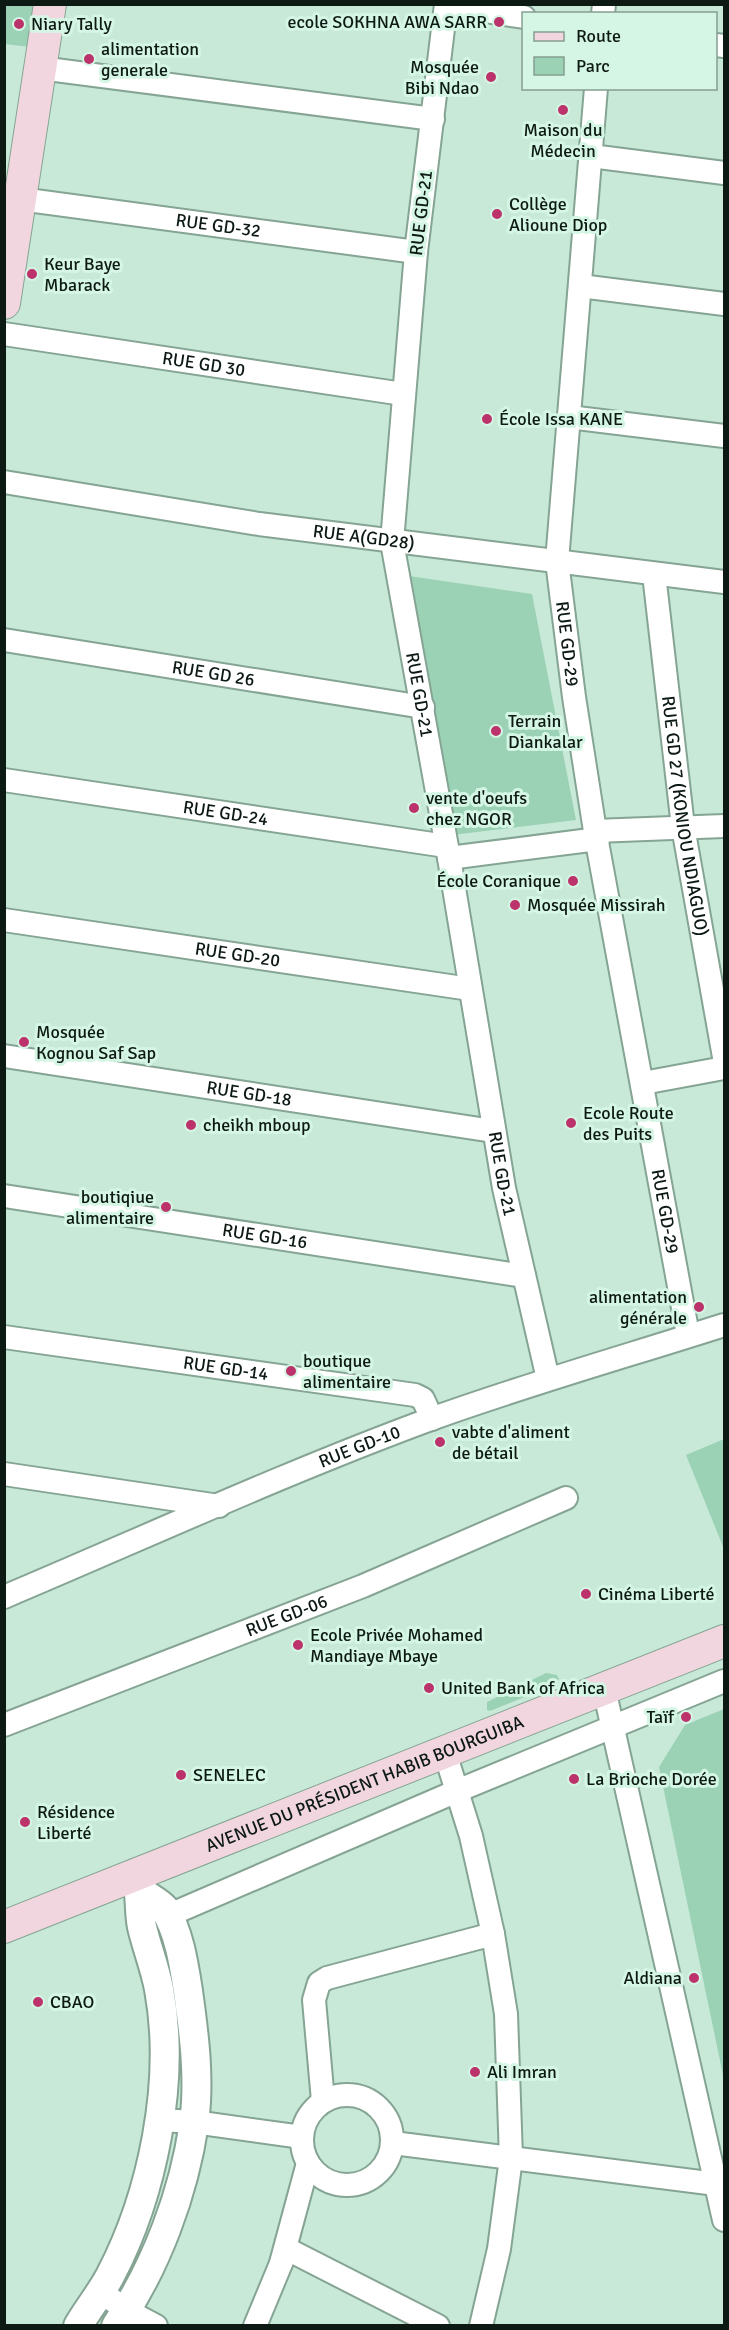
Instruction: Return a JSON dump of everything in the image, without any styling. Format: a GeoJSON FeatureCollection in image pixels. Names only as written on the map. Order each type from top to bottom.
{"type":"FeatureCollection","features":[{"type":"Feature","properties":{"kind":"main road"},"geometry":{"type":"LineString","coordinates":[[4,303],[50,4]]}},
{"type":"Feature","properties":{"kind":"main road","name":"AVENUE DU PRÉSIDENT HABIB BOURGUIBA"},"geometry":{"type":"LineString","coordinates":[[4,1927],[138,1883],[445,1753],[724,1641]]}},
{"type":"Feature","properties":{"kind":"street"},"geometry":{"type":"LineString","coordinates":[[446,5],[522,17]]}},
{"type":"Feature","properties":{"kind":"street","name":"RUE GD-21"},"geometry":{"type":"LineString","coordinates":[[446,5],[416,252],[392,542],[448,852],[493,1131],[548,1379]]}},
{"type":"Feature","properties":{"kind":"street"},"geometry":{"type":"LineString","coordinates":[[40,68],[433,119]]}},
{"type":"Feature","properties":{"kind":"street","name":"RUE GD-29"},"geometry":{"type":"LineString","coordinates":[[596,90],[556,561],[574,697],[597,835],[688,1335]]}},
{"type":"Feature","properties":{"kind":"street"},"geometry":{"type":"LineString","coordinates":[[591,156],[724,173]]}},
{"type":"Feature","properties":{"kind":"street","name":"RUE GD-32"},"geometry":{"type":"LineString","coordinates":[[20,199],[416,252]]}},
{"type":"Feature","properties":{"kind":"street"},"geometry":{"type":"LineString","coordinates":[[580,286],[724,303]]}},
{"type":"Feature","properties":{"kind":"street","name":"RUE GD 30"},"geometry":{"type":"LineString","coordinates":[[4,334],[404,394]]}},
{"type":"Feature","properties":{"kind":"street"},"geometry":{"type":"LineString","coordinates":[[569,417],[724,436]]}},
{"type":"Feature","properties":{"kind":"street","name":"RUE A(GD28)"},"geometry":{"type":"LineString","coordinates":[[4,482],[259,524],[724,582]]}},
{"type":"Feature","properties":{"kind":"street","name":"RUE GD 27 (KONIOU NDIAGUO)"},"geometry":{"type":"LineString","coordinates":[[654,574],[683,827],[724,1057]]}},
{"type":"Feature","properties":{"kind":"street","name":"RUE GD 26"},"geometry":{"type":"LineString","coordinates":[[4,640],[423,707]]}},
{"type":"Feature","properties":{"kind":"street","name":"RUE GD-24"},"geometry":{"type":"LineString","coordinates":[[4,780],[448,852],[597,835],[683,827],[724,826]]}},
{"type":"Feature","properties":{"kind":"street","name":"RUE GD-20"},"geometry":{"type":"LineString","coordinates":[[4,920],[470,989]]}},
{"type":"Feature","properties":{"kind":"street","name":"RUE GD-18"},"geometry":{"type":"LineString","coordinates":[[4,1056],[493,1131]]}},
{"type":"Feature","properties":{"kind":"street"},"geometry":{"type":"LineString","coordinates":[[643,1083],[724,1068]]}},
{"type":"Feature","properties":{"kind":"street","name":"RUE GD-16"},"geometry":{"type":"LineString","coordinates":[[4,1196],[524,1276]]}},
{"type":"Feature","properties":{"kind":"street","name":"RUE GD-10"},"geometry":{"type":"LineString","coordinates":[[4,1597],[312,1465],[432,1419],[548,1379],[724,1325]]}},
{"type":"Feature","properties":{"kind":"street","name":"RUE GD-14"},"geometry":{"type":"LineString","coordinates":[[4,1337],[415,1395],[423,1399],[432,1419]]}},
{"type":"Feature","properties":{"kind":"street"},"geometry":{"type":"LineString","coordinates":[[4,1474],[220,1506]]}},
{"type":"Feature","properties":{"kind":"street","name":"RUE GD-06"},"geometry":{"type":"LineString","coordinates":[[4,1725],[363,1586],[566,1498]]}},
{"type":"Feature","properties":{"kind":"street"},"geometry":{"type":"LineString","coordinates":[[167,1916],[457,1791],[613,1729],[724,1681]]}},
{"type":"Feature","properties":{"kind":"street"},"geometry":{"type":"LineString","coordinates":[[604,1689],[721,2185],[724,2220]]}},
{"type":"Feature","properties":{"kind":"street"},"geometry":{"type":"LineString","coordinates":[[445,1753],[471,1836],[493,1934],[506,2014],[511,2158],[499,2249],[481,2325]]}},
{"type":"Feature","properties":{"kind":"street"},"geometry":{"type":"LineString","coordinates":[[121,2318],[152,2265],[175,2198],[194,2121],[195,2043],[185,1972],[163,1907],[138,1883]]}},
{"type":"Feature","properties":{"kind":"street"},"geometry":{"type":"LineString","coordinates":[[78,2325],[109,2278],[132,2227],[149,2174],[160,2120],[164,2055],[159,1990],[142,1927],[138,1883]]}},
{"type":"Feature","properties":{"kind":"street"},"geometry":{"type":"LineString","coordinates":[[323,2101],[314,2000],[319,1983],[327,1978],[493,1934]]}},
{"type":"Feature","properties":{"kind":"street"},"geometry":{"type":"LineString","coordinates":[[256,2325],[287,2249],[308,2163],[302,2137],[309,2117],[323,2101],[336,2096],[350,2095],[370,2101],[386,2116],[393,2143],[384,2167],[364,2182],[352,2185],[327,2180],[308,2163]]}},
{"type":"Feature","properties":{"kind":"street"},"geometry":{"type":"LineString","coordinates":[[160,2120],[194,2121],[302,2137]]}},
{"type":"Feature","properties":{"kind":"street"},"geometry":{"type":"LineString","coordinates":[[393,2143],[721,2185]]}},
{"type":"Feature","properties":{"kind":"street"},"geometry":{"type":"LineString","coordinates":[[287,2249],[438,2325]]}},
{"type":"Feature","properties":{"kind":"street"},"geometry":{"type":"LineString","coordinates":[[100,2291],[121,2318],[156,2325]]}},
{"type":"Feature","properties":{"kind":"green space","name":"Niary Tally"},"geometry":{"type":"Polygon","coordinates":[[[5,5],[37,5],[30,47],[5,44],[5,5]]]}},
{"type":"Feature","properties":{"kind":"green space","name":"Terrain Diankalar"},"geometry":{"type":"Polygon","coordinates":[[[409,576],[532,594],[576,820],[452,835],[409,576]]]}},
{"type":"Feature","properties":{"kind":"green space"},"geometry":{"type":"Polygon","coordinates":[[[724,1439],[724,1549],[686,1455],[724,1439]]]}},
{"type":"Feature","properties":{"kind":"green space"},"geometry":{"type":"Polygon","coordinates":[[[546,1673],[557,1675],[559,1679],[554,1685],[490,1711],[487,1710],[487,1702],[546,1673]]]}},
{"type":"Feature","properties":{"kind":"green space"},"geometry":{"type":"Polygon","coordinates":[[[724,1709],[724,2080],[659,1767],[685,1725],[724,1709]]]}},
{"type":"Feature","properties":{"kind":"place","name":"ecole SOKHNA AWA SARR"},"geometry":{"type":"Point","coordinates":[499,22]}},
{"type":"Feature","properties":{"kind":"place","name":"Niary Tally"},"geometry":{"type":"Point","coordinates":[19,24]}},
{"type":"Feature","properties":{"kind":"place","name":"alimentation generale"},"geometry":{"type":"Point","coordinates":[89,59]}},
{"type":"Feature","properties":{"kind":"place","name":"Mosquée Bibi Ndao"},"geometry":{"type":"Point","coordinates":[491,77]}},
{"type":"Feature","properties":{"kind":"place","name":"Maison du Médecin"},"geometry":{"type":"Point","coordinates":[563,110]}},
{"type":"Feature","properties":{"kind":"place","name":"Collège Alioune Diop"},"geometry":{"type":"Point","coordinates":[497,214]}},
{"type":"Feature","properties":{"kind":"place","name":"Keur Baye Mbarack"},"geometry":{"type":"Point","coordinates":[32,274]}},
{"type":"Feature","properties":{"kind":"place","name":"École Issa KANE"},"geometry":{"type":"Point","coordinates":[487,419]}},
{"type":"Feature","properties":{"kind":"place","name":"Terrain Diankalar"},"geometry":{"type":"Point","coordinates":[496,731]}},
{"type":"Feature","properties":{"kind":"place","name":"vente d'oeufs chez NGOR"},"geometry":{"type":"Point","coordinates":[414,808]}},
{"type":"Feature","properties":{"kind":"place","name":"École Coranique"},"geometry":{"type":"Point","coordinates":[573,881]}},
{"type":"Feature","properties":{"kind":"place","name":"Mosquée Missirah"},"geometry":{"type":"Point","coordinates":[515,905]}},
{"type":"Feature","properties":{"kind":"place","name":"Mosquée Kognou Saf Sap"},"geometry":{"type":"Point","coordinates":[24,1042]}},
{"type":"Feature","properties":{"kind":"place","name":"Ecole Route des Puits"},"geometry":{"type":"Point","coordinates":[571,1123]}},
{"type":"Feature","properties":{"kind":"place","name":"cheikh mboup"},"geometry":{"type":"Point","coordinates":[191,1125]}},
{"type":"Feature","properties":{"kind":"place","name":"boutiqiue alimentaire"},"geometry":{"type":"Point","coordinates":[166,1207]}},
{"type":"Feature","properties":{"kind":"place","name":"alimentation générale"},"geometry":{"type":"Point","coordinates":[699,1307]}},
{"type":"Feature","properties":{"kind":"place","name":"boutique alimentaire"},"geometry":{"type":"Point","coordinates":[291,1371]}},
{"type":"Feature","properties":{"kind":"place","name":"vabte d'aliment de bétail"},"geometry":{"type":"Point","coordinates":[440,1442]}},
{"type":"Feature","properties":{"kind":"place","name":"Cinéma Liberté"},"geometry":{"type":"Point","coordinates":[586,1594]}},
{"type":"Feature","properties":{"kind":"place","name":"Ecole Privée Mohamed Mandiaye Mbaye"},"geometry":{"type":"Point","coordinates":[298,1645]}},
{"type":"Feature","properties":{"kind":"place","name":"United Bank of Africa"},"geometry":{"type":"Point","coordinates":[429,1688]}},
{"type":"Feature","properties":{"kind":"place","name":"Taïf"},"geometry":{"type":"Point","coordinates":[686,1717]}},
{"type":"Feature","properties":{"kind":"place","name":"SENELEC"},"geometry":{"type":"Point","coordinates":[181,1775]}},
{"type":"Feature","properties":{"kind":"place","name":"La Brioche Dorée"},"geometry":{"type":"Point","coordinates":[574,1779]}},
{"type":"Feature","properties":{"kind":"place","name":"Résidence Liberté"},"geometry":{"type":"Point","coordinates":[25,1822]}},
{"type":"Feature","properties":{"kind":"place","name":"Aldiana"},"geometry":{"type":"Point","coordinates":[694,1978]}},
{"type":"Feature","properties":{"kind":"place","name":"CBAO"},"geometry":{"type":"Point","coordinates":[38,2002]}},
{"type":"Feature","properties":{"kind":"place","name":"Ali Imran"},"geometry":{"type":"Point","coordinates":[475,2072]}}]}
